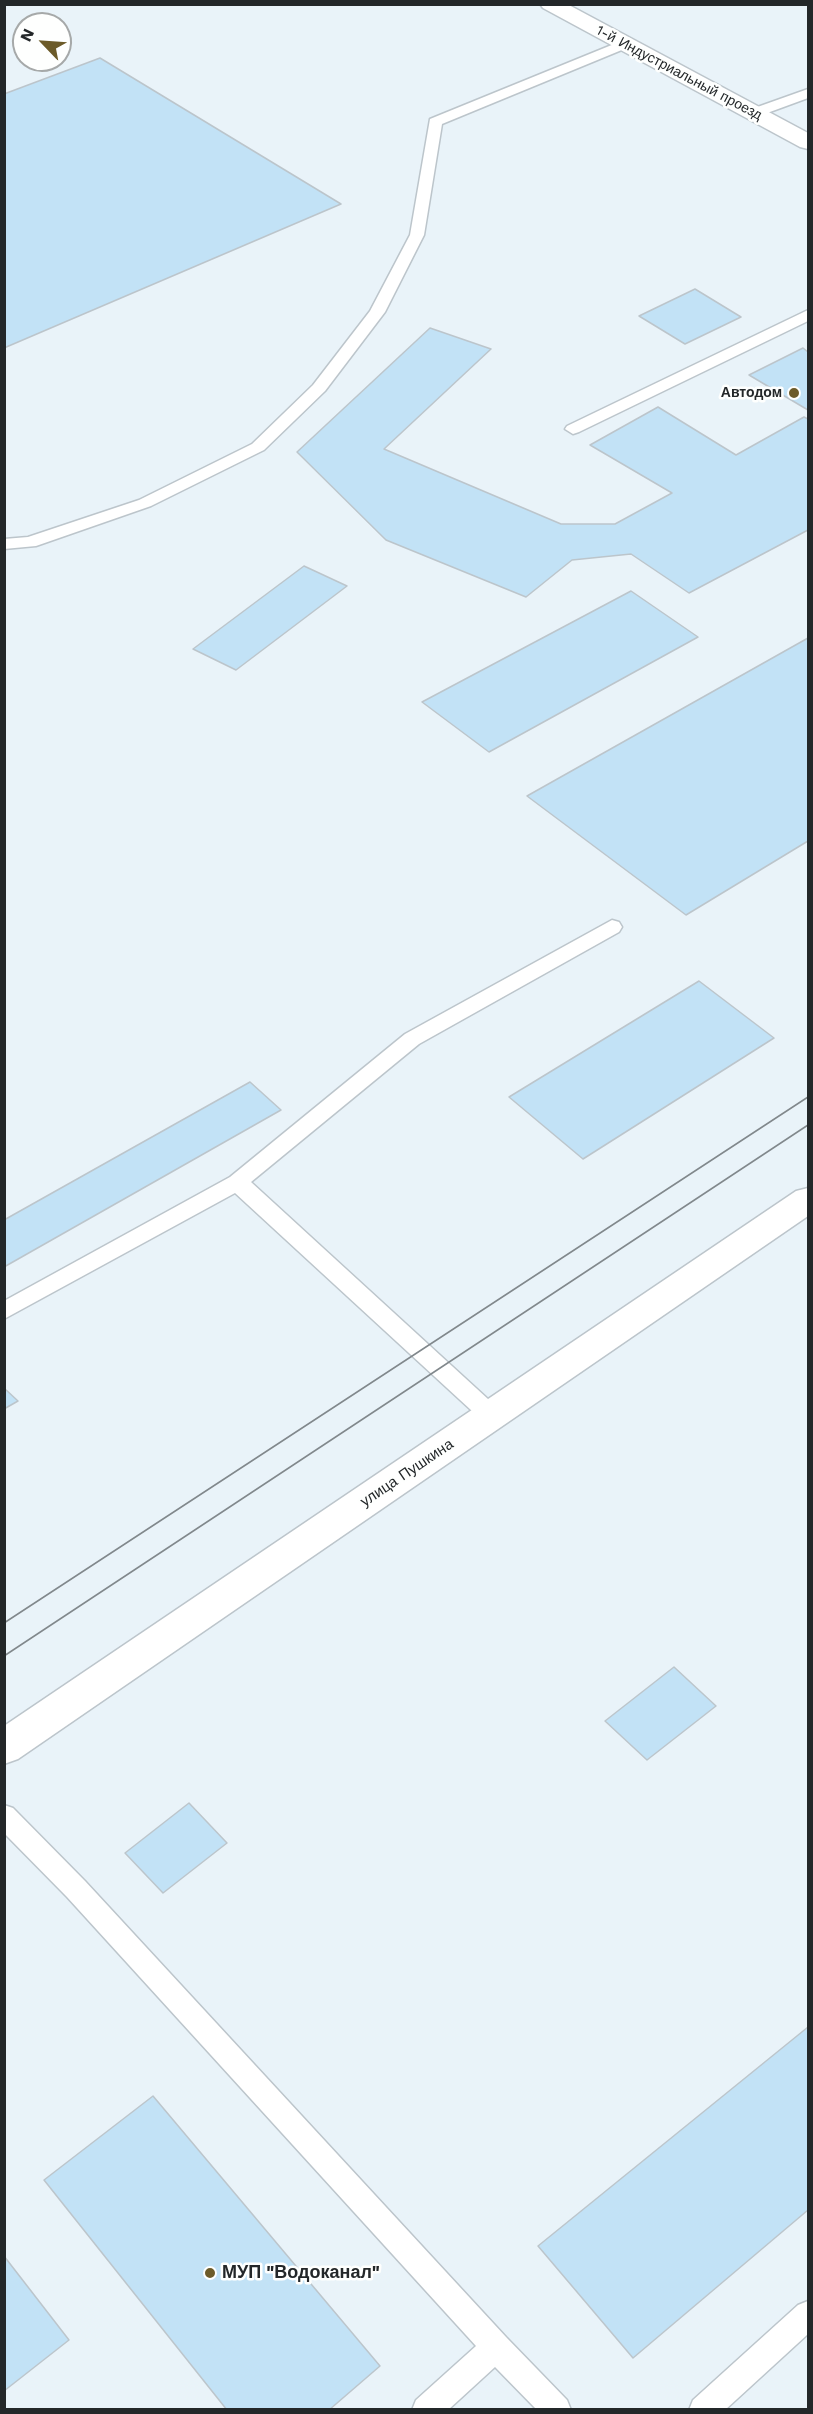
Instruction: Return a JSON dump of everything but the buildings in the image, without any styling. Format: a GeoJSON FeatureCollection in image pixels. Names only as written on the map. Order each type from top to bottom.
{"type":"FeatureCollection","features":[{"type":"Feature","properties":{"kind":"street","name":"1-й Индустриальный проезд"},"geometry":{"type":"LineString","coordinates":[[550,4],[808,142]]}},
{"type":"Feature","properties":{"kind":"street","name":"улица Пушкина"},"geometry":{"type":"LineString","coordinates":[[4,1747],[808,1200]]}},
{"type":"Feature","properties":{"kind":"lane"},"geometry":{"type":"LineString","coordinates":[[4,544],[30,542],[145,503],[258,447],[319,388],[377,312],[417,235],[435,122],[624,44]]}},
{"type":"Feature","properties":{"kind":"lane"},"geometry":{"type":"LineString","coordinates":[[754,113],[808,93]]}},
{"type":"Feature","properties":{"kind":"lane"},"geometry":{"type":"LineString","coordinates":[[573,429],[808,315]]}},
{"type":"Feature","properties":{"kind":"lane"},"geometry":{"type":"LineString","coordinates":[[4,1311],[237,1182],[412,1039],[612,927]]}},
{"type":"Feature","properties":{"kind":"lane"},"geometry":{"type":"LineString","coordinates":[[237,1182],[492,1416]]}},
{"type":"Feature","properties":{"kind":"lane"},"geometry":{"type":"LineString","coordinates":[[4,1816],[84,1898],[496,2347],[557,2409]]}},
{"type":"Feature","properties":{"kind":"lane"},"geometry":{"type":"LineString","coordinates":[[703,2409],[808,2315]]}},
{"type":"Feature","properties":{"kind":"lane"},"geometry":{"type":"LineString","coordinates":[[426,2409],[496,2347]]}},
{"type":"Feature","properties":{"kind":"tram line"},"geometry":{"type":"LineString","coordinates":[[4,1623],[808,1097]]}},
{"type":"Feature","properties":{"kind":"tram line"},"geometry":{"type":"LineString","coordinates":[[4,1656],[808,1125]]}},
{"type":"Feature","properties":{"kind":"place","name":"Автодом"},"geometry":{"type":"Point","coordinates":[794,393]}},
{"type":"Feature","properties":{"kind":"place","name":"МУП \"Водоканал\""},"geometry":{"type":"Point","coordinates":[210,2273]}}]}
